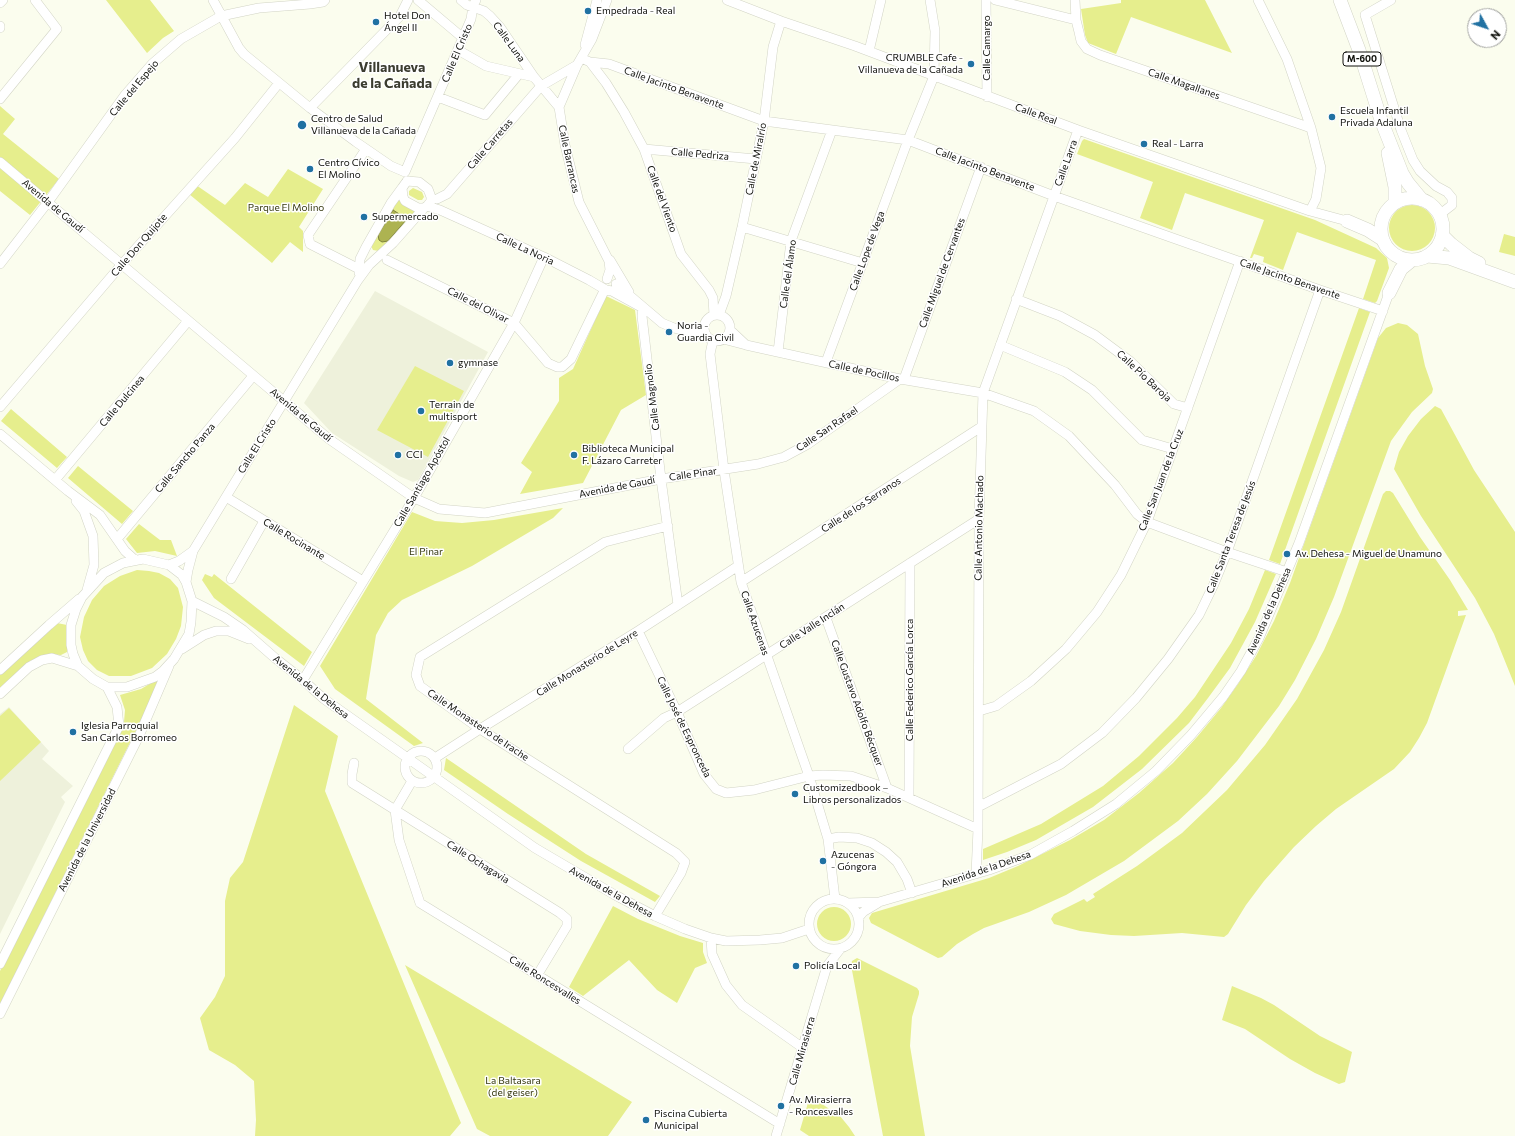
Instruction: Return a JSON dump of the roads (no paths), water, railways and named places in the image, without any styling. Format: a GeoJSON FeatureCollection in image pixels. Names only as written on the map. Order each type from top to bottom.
{"type":"FeatureCollection","features":[{"type":"Feature","properties":{"kind":"highway","name":"M-600"},"geometry":{"type":"LineString","coordinates":[[1340,0],[1359,50],[1381,120],[1402,173],[1422,200],[1435,209],[1439,215]]}},
{"type":"Feature","properties":{"kind":"highway","name":"M-600"},"geometry":{"type":"LineString","coordinates":[[1381,120],[1395,187],[1395,203]]}},
{"type":"Feature","properties":{"kind":"highway"},"geometry":{"type":"LineString","coordinates":[[1347,221],[1370,222],[1385,214],[1395,203],[1408,199],[1422,200]]}},
{"type":"Feature","properties":{"kind":"highway"},"geometry":{"type":"LineString","coordinates":[[1385,214],[1382,222],[1382,239],[1392,254],[1405,260],[1412,260],[1427,256],[1449,258],[1515,282]]}},
{"type":"Feature","properties":{"kind":"highway"},"geometry":{"type":"LineString","coordinates":[[1427,256],[1434,251],[1439,244],[1442,235],[1443,229],[1439,215]]}},
{"type":"Feature","properties":{"kind":"highway"},"geometry":{"type":"LineString","coordinates":[[1347,221],[1368,230],[1382,239]]}},
{"type":"Feature","properties":{"kind":"highway"},"geometry":{"type":"LineString","coordinates":[[1442,235],[1469,258],[1515,282]]}},
{"type":"Feature","properties":{"kind":"highway"},"geometry":{"type":"LineString","coordinates":[[1389,293],[1393,272],[1392,254]]}},
{"type":"Feature","properties":{"kind":"highway"},"geometry":{"type":"LineString","coordinates":[[1389,293],[1401,269],[1412,260]]}},
{"type":"Feature","properties":{"kind":"street"},"geometry":{"type":"LineString","coordinates":[[0,3],[3,0]]}},
{"type":"Feature","properties":{"kind":"street"},"geometry":{"type":"LineString","coordinates":[[0,99],[57,29],[35,0]]}},
{"type":"Feature","properties":{"kind":"street"},"geometry":{"type":"LineString","coordinates":[[213,0],[239,48],[244,54],[310,108],[391,166],[405,181],[419,182],[428,189],[434,196],[431,201],[425,207],[414,207],[405,201],[402,194],[405,181]]}},
{"type":"Feature","properties":{"kind":"street","name":"Calle del Espejo"},"geometry":{"type":"LineString","coordinates":[[0,264],[48,202],[125,95],[152,64],[181,39],[221,16],[262,4],[310,4],[323,2],[325,0]]}},
{"type":"Feature","properties":{"kind":"street"},"geometry":{"type":"LineString","coordinates":[[310,108],[400,16],[408,0]]}},
{"type":"Feature","properties":{"kind":"street"},"geometry":{"type":"LineString","coordinates":[[418,0],[463,38]]}},
{"type":"Feature","properties":{"kind":"street","name":"Calle Luna"},"geometry":{"type":"LineString","coordinates":[[460,0],[467,5],[475,3],[500,27],[534,77],[559,108]]}},
{"type":"Feature","properties":{"kind":"street"},"geometry":{"type":"LineString","coordinates":[[559,108],[579,61],[597,0]]}},
{"type":"Feature","properties":{"kind":"street"},"geometry":{"type":"LineString","coordinates":[[579,61],[592,39],[607,0]]}},
{"type":"Feature","properties":{"kind":"street","name":"Calle Real"},"geometry":{"type":"LineString","coordinates":[[727,0],[1078,130],[1310,211],[1347,221]]}},
{"type":"Feature","properties":{"kind":"street"},"geometry":{"type":"LineString","coordinates":[[868,51],[881,0]]}},
{"type":"Feature","properties":{"kind":"street"},"geometry":{"type":"LineString","coordinates":[[930,0],[935,31],[934,76]]}},
{"type":"Feature","properties":{"kind":"street","name":"Calle Camargo"},"geometry":{"type":"LineString","coordinates":[[986,0],[987,97]]}},
{"type":"Feature","properties":{"kind":"street"},"geometry":{"type":"LineString","coordinates":[[995,0],[1076,20]]}},
{"type":"Feature","properties":{"kind":"street","name":"Calle Magallanes"},"geometry":{"type":"LineString","coordinates":[[1075,0],[1076,20],[1081,41],[1087,49],[1100,55],[1311,128]]}},
{"type":"Feature","properties":{"kind":"street"},"geometry":{"type":"LineString","coordinates":[[1258,0],[1287,59],[1311,128],[1321,168],[1316,199],[1310,211]]}},
{"type":"Feature","properties":{"kind":"street"},"geometry":{"type":"LineString","coordinates":[[1391,0],[1365,15],[1401,130],[1413,160],[1420,171],[1436,186],[1447,192],[1452,198],[1452,205],[1439,215]]}},
{"type":"Feature","properties":{"kind":"street","name":"Calle El Cristo"},"geometry":{"type":"LineString","coordinates":[[358,280],[360,259],[405,181],[471,18],[475,3]]}},
{"type":"Feature","properties":{"kind":"street","name":"Calle de Miralrío"},"geometry":{"type":"LineString","coordinates":[[717,315],[726,296],[742,227],[764,121],[773,47],[781,21]]}},
{"type":"Feature","properties":{"kind":"street"},"geometry":{"type":"LineString","coordinates":[[458,50],[486,66],[534,77]]}},
{"type":"Feature","properties":{"kind":"street","name":"Calle Jacinto Benavente"},"geometry":{"type":"LineString","coordinates":[[579,61],[609,64],[764,121],[908,140],[1054,196],[1382,311]]}},
{"type":"Feature","properties":{"kind":"street","name":"Calle Carretas"},"geometry":{"type":"LineString","coordinates":[[434,196],[447,194],[541,86],[579,61]]}},
{"type":"Feature","properties":{"kind":"street","name":"Calle del Viento"},"geometry":{"type":"LineString","coordinates":[[590,62],[606,83],[644,149],[681,254],[709,290],[713,298],[717,315]]}},
{"type":"Feature","properties":{"kind":"street"},"geometry":{"type":"LineString","coordinates":[[606,83],[606,72],[609,64]]}},
{"type":"Feature","properties":{"kind":"street"},"geometry":{"type":"LineString","coordinates":[[438,97],[485,115],[519,74]]}},
{"type":"Feature","properties":{"kind":"street","name":"Calle Lope de Vega"},"geometry":{"type":"LineString","coordinates":[[826,362],[908,140],[934,76]]}},
{"type":"Feature","properties":{"kind":"street","name":"Calle Don Quijote"},"geometry":{"type":"LineString","coordinates":[[0,407],[122,264],[235,138],[279,83]]}},
{"type":"Feature","properties":{"kind":"street","name":"Calle Barrancas"},"geometry":{"type":"LineString","coordinates":[[559,108],[565,145],[579,202],[608,257],[634,298]]}},
{"type":"Feature","properties":{"kind":"street","name":"Calle del Álamo"},"geometry":{"type":"LineString","coordinates":[[778,352],[791,242],[832,130]]}},
{"type":"Feature","properties":{"kind":"street","name":"Calle Larra"},"geometry":{"type":"LineString","coordinates":[[1054,196],[1078,130]]}},
{"type":"Feature","properties":{"kind":"street"},"geometry":{"type":"LineString","coordinates":[[359,269],[310,244],[308,236],[366,149]]}},
{"type":"Feature","properties":{"kind":"street","name":"Calle Pedriza"},"geometry":{"type":"LineString","coordinates":[[644,149],[756,159]]}},
{"type":"Feature","properties":{"kind":"street","name":"Avenida de Gaudí"},"geometry":{"type":"LineString","coordinates":[[0,162],[329,439],[414,498],[439,509],[484,512],[661,479]]}},
{"type":"Feature","properties":{"kind":"street","name":"Calle Miguel de Cervantes"},"geometry":{"type":"LineString","coordinates":[[902,379],[981,167]]}},
{"type":"Feature","properties":{"kind":"street","name":"Calle La Noria"},"geometry":{"type":"LineString","coordinates":[[434,196],[461,220]]}},
{"type":"Feature","properties":{"kind":"street","name":"Calle Antonio Machado"},"geometry":{"type":"LineString","coordinates":[[976,874],[979,711],[979,519],[983,393],[1054,196]]}},
{"type":"Feature","properties":{"kind":"street","name":"Calle El Cristo"},"geometry":{"type":"LineString","coordinates":[[186,582],[193,551],[358,280],[376,258],[393,243],[425,207]]}},
{"type":"Feature","properties":{"kind":"street","name":"Calle La Noria"},"geometry":{"type":"LineString","coordinates":[[425,207],[440,210],[544,257],[589,280],[609,285]]}},
{"type":"Feature","properties":{"kind":"street"},"geometry":{"type":"LineString","coordinates":[[742,227],[863,263]]}},
{"type":"Feature","properties":{"kind":"street"},"geometry":{"type":"LineString","coordinates":[[387,260],[388,252],[393,243]]}},
{"type":"Feature","properties":{"kind":"street"},"geometry":{"type":"LineString","coordinates":[[366,247],[368,254],[376,258]]}},
{"type":"Feature","properties":{"kind":"street","name":"Calle Santiago Apóstol"},"geometry":{"type":"LineString","coordinates":[[303,680],[414,498],[514,323],[544,257]]}},
{"type":"Feature","properties":{"kind":"street","name":"Calle Barrancas"},"geometry":{"type":"LineString","coordinates":[[608,257],[610,267],[609,285]]}},
{"type":"Feature","properties":{"kind":"street","name":"Calle del Olivar"},"geometry":{"type":"LineString","coordinates":[[376,258],[387,260],[514,323],[548,363],[557,367],[562,367],[572,359],[604,291],[609,285]]}},
{"type":"Feature","properties":{"kind":"street","name":"Calle San Juan de la Cruz"},"geometry":{"type":"LineString","coordinates":[[979,711],[996,706],[1031,681],[1066,649],[1097,612],[1121,574],[1147,522],[1240,261]]}},
{"type":"Feature","properties":{"kind":"street"},"geometry":{"type":"LineString","coordinates":[[609,285],[616,268]]}},
{"type":"Feature","properties":{"kind":"street"},"geometry":{"type":"LineString","coordinates":[[609,285],[634,298],[643,308]]}},
{"type":"Feature","properties":{"kind":"street"},"geometry":{"type":"LineString","coordinates":[[609,285],[662,323],[670,327],[705,334],[713,340],[723,339],[730,330]]}},
{"type":"Feature","properties":{"kind":"street","name":"Calle Santa Teresa de Jesús"},"geometry":{"type":"LineString","coordinates":[[978,807],[1061,764],[1102,733],[1136,698],[1168,659],[1199,615],[1212,589],[1227,552],[1320,290]]}},
{"type":"Feature","properties":{"kind":"street","name":"Avenida de la Dehesa"},"geometry":{"type":"LineString","coordinates":[[848,903],[879,902],[976,874],[1030,855],[1073,831],[1116,804],[1156,771],[1191,735],[1223,697],[1241,671],[1259,638],[1287,572],[1334,448],[1389,293]]}},
{"type":"Feature","properties":{"kind":"street"},"geometry":{"type":"LineString","coordinates":[[713,298],[726,296]]}},
{"type":"Feature","properties":{"kind":"street","name":"Calle Pío Baroja"},"geometry":{"type":"LineString","coordinates":[[1016,299],[1060,316],[1095,335],[1130,361],[1174,404],[1188,408]]}},
{"type":"Feature","properties":{"kind":"street","name":"Calle Magnolio"},"geometry":{"type":"LineString","coordinates":[[643,308],[642,316],[661,479],[678,605]]}},
{"type":"Feature","properties":{"kind":"street"},"geometry":{"type":"LineString","coordinates":[[705,334],[704,326],[707,319],[717,315],[727,320],[730,330],[746,345]]}},
{"type":"Feature","properties":{"kind":"street","name":"Calle Dulcinea"},"geometry":{"type":"LineString","coordinates":[[55,480],[188,321]]}},
{"type":"Feature","properties":{"kind":"street","name":"Calle de Pocillos"},"geometry":{"type":"LineString","coordinates":[[723,339],[902,379],[983,393],[1034,412],[1069,436],[1115,485],[1137,514],[1147,522]]}},
{"type":"Feature","properties":{"kind":"street","name":"Calle Azucenas"},"geometry":{"type":"LineString","coordinates":[[713,340],[710,354],[724,470],[741,582],[809,776],[828,838],[834,898]]}},
{"type":"Feature","properties":{"kind":"street"},"geometry":{"type":"LineString","coordinates":[[1000,346],[1065,372],[1092,390],[1142,440],[1173,450]]}},
{"type":"Feature","properties":{"kind":"street","name":"Calle Sancho Panza"},"geometry":{"type":"LineString","coordinates":[[117,539],[254,376]]}},
{"type":"Feature","properties":{"kind":"street","name":"Calle San Rafael"},"geometry":{"type":"LineString","coordinates":[[724,470],[758,464],[784,457],[808,444],[902,379]]}},
{"type":"Feature","properties":{"kind":"street","name":"Calle de los Serranos"},"geometry":{"type":"LineString","coordinates":[[741,582],[981,427]]}},
{"type":"Feature","properties":{"kind":"street"},"geometry":{"type":"LineString","coordinates":[[0,434],[68,491],[100,515],[125,551],[135,560]]}},
{"type":"Feature","properties":{"kind":"street","name":"Calle Pinar"},"geometry":{"type":"LineString","coordinates":[[661,479],[724,470]]}},
{"type":"Feature","properties":{"kind":"street"},"geometry":{"type":"LineString","coordinates":[[68,491],[84,511],[93,536],[94,566],[85,594],[76,609],[71,625],[71,646],[78,666]]}},
{"type":"Feature","properties":{"kind":"street","name":"Calle Rocinante"},"geometry":{"type":"LineString","coordinates":[[226,497],[363,581]]}},
{"type":"Feature","properties":{"kind":"street","name":"Calle Valle Inclán"},"geometry":{"type":"LineString","coordinates":[[628,749],[664,718],[677,712],[826,618],[979,519]]}},
{"type":"Feature","properties":{"kind":"street"},"geometry":{"type":"LineString","coordinates":[[231,579],[264,521]]}},
{"type":"Feature","properties":{"kind":"street"},"geometry":{"type":"LineString","coordinates":[[1147,522],[1227,552],[1287,572]]}},
{"type":"Feature","properties":{"kind":"street","name":"Calle Monasterio de Irache"},"geometry":{"type":"LineString","coordinates":[[655,916],[681,873],[685,862],[676,853],[480,729],[420,686],[416,675],[420,657],[605,542],[668,526]]}},
{"type":"Feature","properties":{"kind":"street","name":"Calle El Cristo"},"geometry":{"type":"LineString","coordinates":[[169,565],[179,561],[193,551]]}},
{"type":"Feature","properties":{"kind":"street"},"geometry":{"type":"LineString","coordinates":[[0,670],[85,594],[104,573],[123,563],[143,559],[169,565],[182,575],[186,582],[192,601],[190,628],[180,651],[155,677],[127,687],[108,687],[93,679],[78,666],[52,658],[42,660],[29,667],[0,694]]}},
{"type":"Feature","properties":{"kind":"street","name":"Calle Federico García Lorca"},"geometry":{"type":"LineString","coordinates":[[909,797],[910,563]]}},
{"type":"Feature","properties":{"kind":"street","name":"Calle Monasterio de Leyre"},"geometry":{"type":"LineString","coordinates":[[435,758],[638,631],[738,566]]}},
{"type":"Feature","properties":{"kind":"street","name":"Avenida de la Dehesa"},"geometry":{"type":"LineString","coordinates":[[192,601],[224,617],[243,630],[303,680],[324,700],[434,778],[535,848],[615,895],[655,916],[712,938],[726,940],[760,940],[782,938],[809,929]]}},
{"type":"Feature","properties":{"kind":"street","name":"Calle Gustavo Adolfo Bécquer"},"geometry":{"type":"LineString","coordinates":[[826,618],[887,788]]}},
{"type":"Feature","properties":{"kind":"street","name":"Avenida de la Dehesa"},"geometry":{"type":"LineString","coordinates":[[180,651],[204,635],[216,631],[229,631],[256,641]]}},
{"type":"Feature","properties":{"kind":"street","name":"Calle José de Espronceda"},"geometry":{"type":"LineString","coordinates":[[638,631],[677,712],[704,774],[716,789],[726,793],[754,790],[809,776],[851,776],[909,797],[978,829]]}},
{"type":"Feature","properties":{"kind":"street","name":"Avenida de la Universidad"},"geometry":{"type":"LineString","coordinates":[[0,1014],[139,736],[151,711],[169,664]]}},
{"type":"Feature","properties":{"kind":"street"},"geometry":{"type":"LineString","coordinates":[[0,964],[119,726],[117,707],[108,687]]}},
{"type":"Feature","properties":{"kind":"street"},"geometry":{"type":"LineString","coordinates":[[415,752],[428,752],[435,758],[438,768],[434,778],[422,784],[412,781],[406,774],[407,759],[415,752]]}},
{"type":"Feature","properties":{"kind":"street","name":"Calle Ochagavia"},"geometry":{"type":"LineString","coordinates":[[354,763],[352,783],[560,913],[567,919],[567,926],[538,974]]}},
{"type":"Feature","properties":{"kind":"street"},"geometry":{"type":"LineString","coordinates":[[396,810],[412,781]]}},
{"type":"Feature","properties":{"kind":"street","name":"Calle Roncesvalles"},"geometry":{"type":"LineString","coordinates":[[396,810],[399,840],[420,902],[780,1124]]}},
{"type":"Feature","properties":{"kind":"street"},"geometry":{"type":"LineString","coordinates":[[828,838],[857,838],[872,843],[886,852],[897,862],[907,879],[912,892]]}},
{"type":"Feature","properties":{"kind":"street"},"geometry":{"type":"LineString","coordinates":[[834,898],[848,903],[855,910],[858,918],[858,928],[855,936],[849,944],[841,948],[832,949],[817,943],[812,937],[809,929],[809,918],[814,908],[823,901],[834,898]]}},
{"type":"Feature","properties":{"kind":"street","name":"Avenida de la Dehesa"},"geometry":{"type":"LineString","coordinates":[[858,918],[863,912],[879,902]]}},
{"type":"Feature","properties":{"kind":"street"},"geometry":{"type":"LineString","coordinates":[[712,938],[712,954],[726,985],[742,1005],[803,1048]]}},
{"type":"Feature","properties":{"kind":"street","name":"Calle Mirasierra"},"geometry":{"type":"LineString","coordinates":[[824,947],[827,966]]}},
{"type":"Feature","properties":{"kind":"street","name":"Calle Mirasierra"},"geometry":{"type":"LineString","coordinates":[[776,1136],[827,966],[841,948]]}},
{"type":"Feature","properties":{"kind":"place","name":"Empedrada - Real"},"geometry":{"type":"Point","coordinates":[588,11]}},
{"type":"Feature","properties":{"kind":"place","name":"Hotel Don Ángel II"},"geometry":{"type":"Point","coordinates":[376,22]}},
{"type":"Feature","properties":{"kind":"place","name":"CRUMBLE Cafe - Villanueva de la Cañada"},"geometry":{"type":"Point","coordinates":[971,64]}},
{"type":"Feature","properties":{"kind":"place","name":"Escuela Infantil Privada Adaluna"},"geometry":{"type":"Point","coordinates":[1332,117]}},
{"type":"Feature","properties":{"kind":"place","name":"Centro de Salud Villanueva de la Cañada"},"geometry":{"type":"Point","coordinates":[302,125]}},
{"type":"Feature","properties":{"kind":"place","name":"Real - Larra"},"geometry":{"type":"Point","coordinates":[1144,144]}},
{"type":"Feature","properties":{"kind":"place","name":"Centro Cívico El Molino"},"geometry":{"type":"Point","coordinates":[310,169]}},
{"type":"Feature","properties":{"kind":"place","name":"Supermercado"},"geometry":{"type":"Point","coordinates":[364,217]}},
{"type":"Feature","properties":{"kind":"place","name":"Noria - Guardia Civil"},"geometry":{"type":"Point","coordinates":[669,332]}},
{"type":"Feature","properties":{"kind":"place","name":"gymnase"},"geometry":{"type":"Point","coordinates":[450,363]}},
{"type":"Feature","properties":{"kind":"place","name":"Terrain de multisport"},"geometry":{"type":"Point","coordinates":[421,411]}},
{"type":"Feature","properties":{"kind":"place","name":"CCI"},"geometry":{"type":"Point","coordinates":[398,455]}},
{"type":"Feature","properties":{"kind":"place","name":"Biblioteca Municipal F. Lázaro Carreter"},"geometry":{"type":"Point","coordinates":[574,455]}},
{"type":"Feature","properties":{"kind":"place","name":"Av. Dehesa - Miguel de Unamuno"},"geometry":{"type":"Point","coordinates":[1287,554]}},
{"type":"Feature","properties":{"kind":"place","name":"Iglesia Parroquial San Carlos Borromeo"},"geometry":{"type":"Point","coordinates":[73,732]}},
{"type":"Feature","properties":{"kind":"place","name":"Customizedbook – Libros personalizados"},"geometry":{"type":"Point","coordinates":[795,794]}},
{"type":"Feature","properties":{"kind":"place","name":"Azucenas - Góngora"},"geometry":{"type":"Point","coordinates":[823,861]}},
{"type":"Feature","properties":{"kind":"place","name":"Policía Local"},"geometry":{"type":"Point","coordinates":[796,966]}},
{"type":"Feature","properties":{"kind":"place","name":"Av. Mirasierra - Roncesvalles"},"geometry":{"type":"Point","coordinates":[781,1106]}},
{"type":"Feature","properties":{"kind":"place","name":"Piscina Cubierta Municipal"},"geometry":{"type":"Point","coordinates":[646,1120]}},
{"type":"Feature","properties":{"kind":"district","name":"Villanueva de la Cañada"},"geometry":{"type":"Point","coordinates":[392,76]}},
{"type":"Feature","properties":{"kind":"park label","name":"Parque El Molino"},"geometry":{"type":"Point","coordinates":[286,208]}},
{"type":"Feature","properties":{"kind":"park label","name":"El Pinar"},"geometry":{"type":"Point","coordinates":[426,552]}},
{"type":"Feature","properties":{"kind":"park label","name":"La Baltasara (del geiser)"},"geometry":{"type":"Point","coordinates":[513,1086]}}]}
